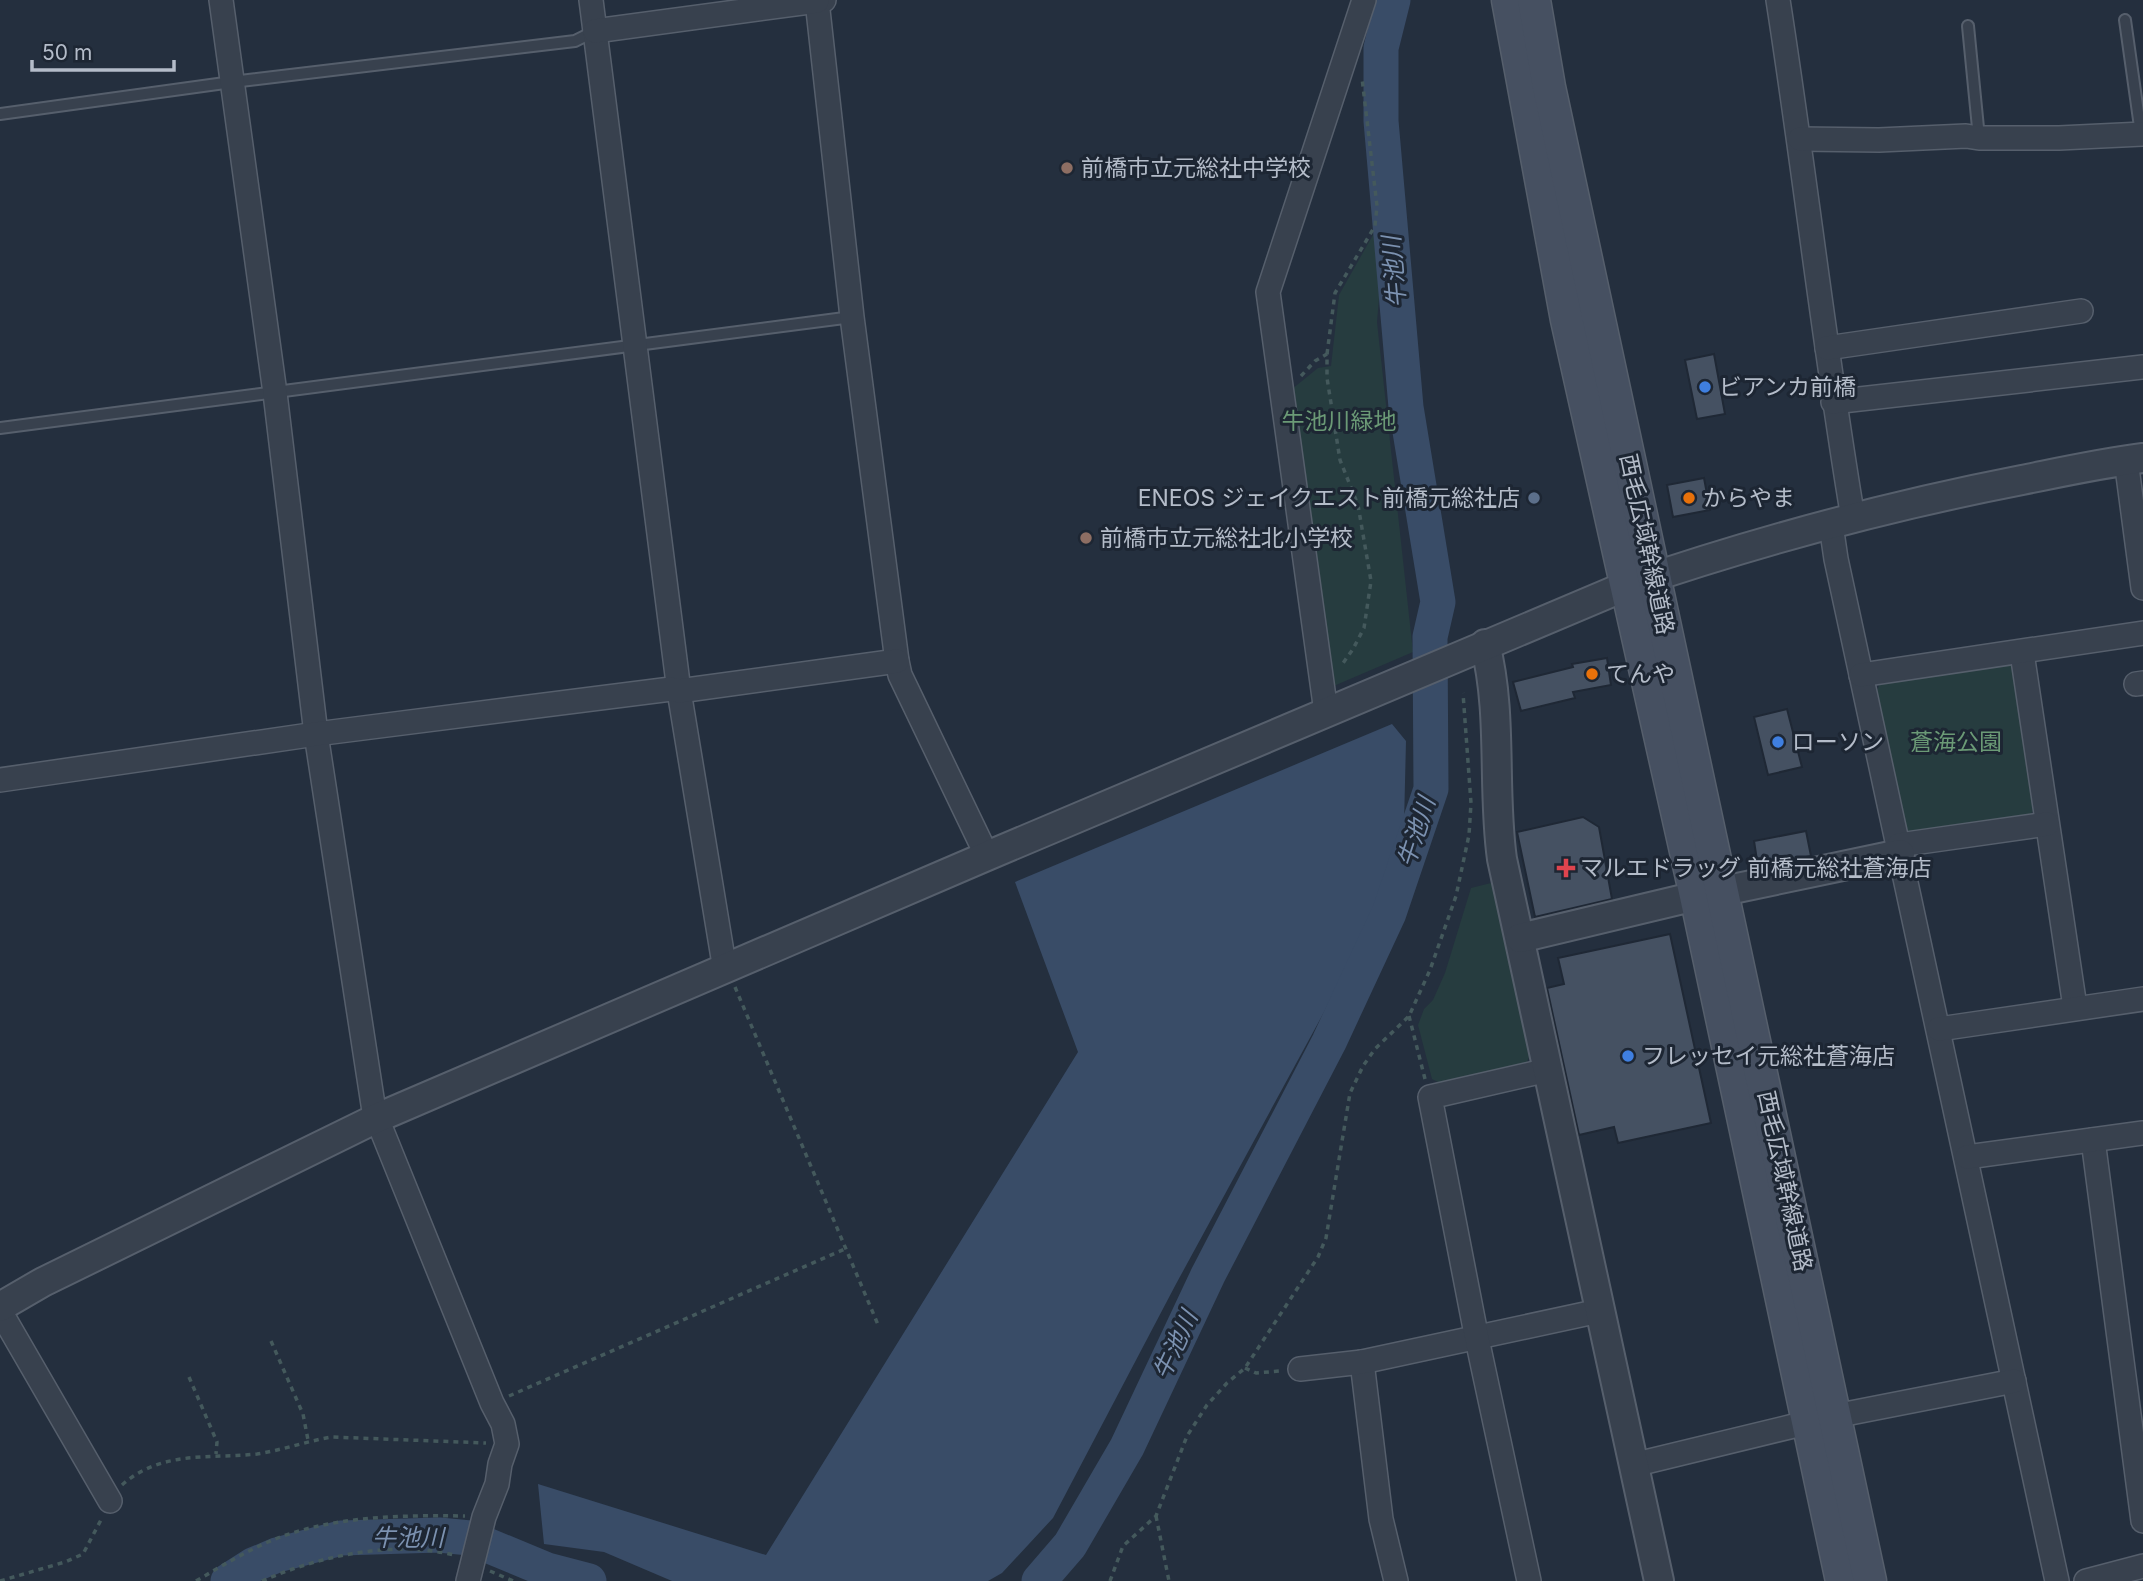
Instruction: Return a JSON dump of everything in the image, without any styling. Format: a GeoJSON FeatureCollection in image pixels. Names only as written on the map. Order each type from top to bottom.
{"type":"FeatureCollection","features":[{"type":"Feature","properties":{"kind":"main road","name":"西毛広域幹線道路"},"geometry":{"type":"LineString","coordinates":[[1508,0],[1567,320],[1640,581]]}},
{"type":"Feature","properties":{"kind":"main road","name":"西毛広域幹線道路"},"geometry":{"type":"LineString","coordinates":[[1534,0],[1640,581],[1823,1419],[1870,1581]]}},
{"type":"Feature","properties":{"kind":"main road","name":"西毛広域幹線道路"},"geometry":{"type":"LineString","coordinates":[[1823,1419],[1843,1581]]}},
{"type":"Feature","properties":{"kind":"street"},"geometry":{"type":"LineString","coordinates":[[220,0],[275,393],[316,734],[374,1111],[492,1403],[503,1424],[507,1444],[472,1565]]}},
{"type":"Feature","properties":{"kind":"street"},"geometry":{"type":"LineString","coordinates":[[591,0],[680,691],[723,958],[728,969]]}},
{"type":"Feature","properties":{"kind":"street"},"geometry":{"type":"LineString","coordinates":[[1326,712],[1268,292],[1364,0]]}},
{"type":"Feature","properties":{"kind":"street"},"geometry":{"type":"LineString","coordinates":[[1778,0],[1800,139],[1833,402],[1842,522],[1836,559],[2057,1581]]}},
{"type":"Feature","properties":{"kind":"street"},"geometry":{"type":"LineString","coordinates":[[595,31],[821,1],[852,317],[897,661],[900,675],[988,856]]}},
{"type":"Feature","properties":{"kind":"street"},"geometry":{"type":"LineString","coordinates":[[1800,139],[1879,140],[1966,136],[2059,138],[2142,134]]}},
{"type":"Feature","properties":{"kind":"street"},"geometry":{"type":"LineString","coordinates":[[1827,348],[2081,311]]}},
{"type":"Feature","properties":{"kind":"street"},"geometry":{"type":"LineString","coordinates":[[1833,402],[2143,367]]}},
{"type":"Feature","properties":{"kind":"street"},"geometry":{"type":"LineString","coordinates":[[110,1501],[0,1309],[43,1282],[377,1118],[1326,712],[1640,581],[1842,522],[1958,493],[2134,459],[2143,588]]}},
{"type":"Feature","properties":{"kind":"street"},"geometry":{"type":"LineString","coordinates":[[1861,675],[2143,634]]}},
{"type":"Feature","properties":{"kind":"street"},"geometry":{"type":"LineString","coordinates":[[1485,645],[1492,679],[1500,841],[1659,1581]]}},
{"type":"Feature","properties":{"kind":"street"},"geometry":{"type":"LineString","coordinates":[[2022,653],[2075,1007]]}},
{"type":"Feature","properties":{"kind":"street"},"geometry":{"type":"LineString","coordinates":[[0,780],[316,734],[671,689],[680,691],[897,661]]}},
{"type":"Feature","properties":{"kind":"street"},"geometry":{"type":"LineString","coordinates":[[1520,938],[1900,849],[2047,824]]}},
{"type":"Feature","properties":{"kind":"street"},"geometry":{"type":"LineString","coordinates":[[1939,1029],[2143,999]]}},
{"type":"Feature","properties":{"kind":"street"},"geometry":{"type":"LineString","coordinates":[[1530,1581],[1477,1339],[1430,1097],[1548,1070]]}},
{"type":"Feature","properties":{"kind":"street"},"geometry":{"type":"LineString","coordinates":[[1967,1157],[2143,1133]]}},
{"type":"Feature","properties":{"kind":"street"},"geometry":{"type":"LineString","coordinates":[[2094,1140],[2143,1521]]}},
{"type":"Feature","properties":{"kind":"street"},"geometry":{"type":"LineString","coordinates":[[1300,1369],[1362,1362],[1599,1311]]}},
{"type":"Feature","properties":{"kind":"street"},"geometry":{"type":"LineString","coordinates":[[1362,1362],[1381,1519],[1396,1581]]}},
{"type":"Feature","properties":{"kind":"street"},"geometry":{"type":"LineString","coordinates":[[1633,1465],[1823,1419],[2014,1381]]}},
{"type":"Feature","properties":{"kind":"street"},"geometry":{"type":"LineString","coordinates":[[2086,1581],[2143,1566]]}},
{"type":"Feature","properties":{"kind":"lane"},"geometry":{"type":"LineString","coordinates":[[2125,20],[2142,134]]}},
{"type":"Feature","properties":{"kind":"lane"},"geometry":{"type":"LineString","coordinates":[[1968,26],[1979,138]]}},
{"type":"Feature","properties":{"kind":"lane"},"geometry":{"type":"LineString","coordinates":[[0,114],[232,82],[575,41],[595,31]]}},
{"type":"Feature","properties":{"kind":"lane"},"geometry":{"type":"LineString","coordinates":[[0,428],[852,317]]}},
{"type":"Feature","properties":{"kind":"path"},"geometry":{"type":"LineString","coordinates":[[1320,675],[1339,669],[1353,649],[1364,628],[1371,581],[1358,505],[1340,460],[1327,379],[1327,354],[1335,293],[1375,226],[1377,206],[1361,85],[1362,74]]}},
{"type":"Feature","properties":{"kind":"path"},"geometry":{"type":"LineString","coordinates":[[1280,388],[1301,377],[1315,361],[1327,354]]}},
{"type":"Feature","properties":{"kind":"path"},"geometry":{"type":"LineString","coordinates":[[1110,1581],[1123,1546],[1156,1516],[1186,1436],[1206,1405],[1227,1382],[1245,1368],[1318,1257],[1326,1238],[1348,1103],[1356,1079],[1375,1049],[1409,1016],[1430,970],[1453,906],[1469,835],[1471,803],[1463,692]]}},
{"type":"Feature","properties":{"kind":"path"},"geometry":{"type":"LineString","coordinates":[[728,969],[879,1327]]}},
{"type":"Feature","properties":{"kind":"path"},"geometry":{"type":"LineString","coordinates":[[1409,1016],[1430,1097]]}},
{"type":"Feature","properties":{"kind":"path"},"geometry":{"type":"LineString","coordinates":[[492,1403],[847,1248]]}},
{"type":"Feature","properties":{"kind":"path"},"geometry":{"type":"LineString","coordinates":[[271,1341],[303,1415],[308,1440]]}},
{"type":"Feature","properties":{"kind":"path"},"geometry":{"type":"LineString","coordinates":[[1245,1368],[1256,1373],[1300,1369]]}},
{"type":"Feature","properties":{"kind":"path"},"geometry":{"type":"LineString","coordinates":[[189,1377],[217,1442],[216,1454]]}},
{"type":"Feature","properties":{"kind":"path"},"geometry":{"type":"LineString","coordinates":[[0,1581],[83,1554],[110,1501],[125,1482],[145,1469],[172,1460],[216,1454],[257,1454],[308,1440],[332,1437],[507,1444]]}},
{"type":"Feature","properties":{"kind":"path"},"geometry":{"type":"LineString","coordinates":[[1156,1516],[1168,1581]]}},
{"type":"Feature","properties":{"kind":"path"},"geometry":{"type":"LineString","coordinates":[[196,1581],[270,1541],[316,1527],[388,1517],[483,1521]]}},
{"type":"Feature","properties":{"kind":"path"},"geometry":{"type":"LineString","coordinates":[[262,1581],[293,1567],[344,1555],[402,1550],[434,1550],[459,1556],[472,1565],[513,1581]]}},
{"type":"Feature","properties":{"kind":"green space","name":"牛池川緑地"},"geometry":{"type":"Polygon","coordinates":[[[1374,233],[1381,234],[1383,251],[1377,322],[1413,652],[1329,688],[1286,394],[1318,368],[1331,366],[1339,295],[1374,233]]]}},
{"type":"Feature","properties":{"kind":"green space","name":"蒼海公園"},"geometry":{"type":"Polygon","coordinates":[[[2007,661],[2014,668],[2033,811],[2026,820],[1917,837],[1907,831],[1877,690],[1883,678],[2007,661]]]}},
{"type":"Feature","properties":{"kind":"green space"},"geometry":{"type":"Polygon","coordinates":[[[1495,882],[1531,1053],[1526,1064],[1442,1084],[1432,1079],[1418,1025],[1445,973],[1471,888],[1495,882]]]}},
{"type":"Feature","properties":{"kind":"water"},"geometry":{"type":"Polygon","coordinates":[[[1392,724],[1406,741],[1404,824],[1375,912],[1053,1518],[1002,1573],[988,1581],[672,1581],[604,1552],[544,1544],[538,1484],[766,1555],[1078,1052],[1015,882],[1392,724]]]}},
{"type":"Feature","properties":{"kind":"building","name":"ビアンカ前橋"},"geometry":{"type":"Polygon","coordinates":[[[1714,354],[1725,414],[1697,419],[1685,360],[1714,354]]]}},
{"type":"Feature","properties":{"kind":"building","name":"からやま"},"geometry":{"type":"Polygon","coordinates":[[[1704,478],[1710,510],[1673,517],[1667,485],[1704,478]]]}},
{"type":"Feature","properties":{"kind":"building"},"geometry":{"type":"Polygon","coordinates":[[[1607,658],[1611,685],[1573,692],[1575,698],[1521,711],[1513,682],[1573,667],[1572,664],[1607,658]]]}},
{"type":"Feature","properties":{"kind":"building","name":"ローソン"},"geometry":{"type":"Polygon","coordinates":[[[1787,709],[1802,767],[1768,775],[1754,717],[1787,709]]]}},
{"type":"Feature","properties":{"kind":"building","name":"マルエドラッグ 前橋元総社蒼海店"},"geometry":{"type":"Polygon","coordinates":[[[1583,817],[1599,827],[1612,899],[1535,917],[1517,832],[1583,817]]]}},
{"type":"Feature","properties":{"kind":"building"},"geometry":{"type":"Polygon","coordinates":[[[1806,831],[1811,856],[1758,867],[1754,841],[1806,831]]]}},
{"type":"Feature","properties":{"kind":"building","name":"フレッセイ元総社蒼海店"},"geometry":{"type":"Polygon","coordinates":[[[1670,934],[1711,1123],[1618,1143],[1614,1127],[1579,1135],[1547,988],[1564,984],[1558,958],[1670,934]]]}},
{"type":"Feature","properties":{"kind":"waterway","name":"牛池川"},"geometry":{"type":"LineString","coordinates":[[1039,1581],[1070,1545],[1127,1447],[1208,1275],[1329,1042],[1389,913],[1431,789],[1430,637],[1438,602],[1406,407],[1381,121],[1381,48],[1393,0]]}},
{"type":"Feature","properties":{"kind":"waterway","name":"牛池川"},"geometry":{"type":"LineString","coordinates":[[228,1581],[253,1565],[277,1555],[341,1538],[439,1535],[470,1538],[547,1570],[589,1581]]}},
{"type":"Feature","properties":{"kind":"place","name":"前橋市立元総社中学校"},"geometry":{"type":"Point","coordinates":[1067,168]}},
{"type":"Feature","properties":{"kind":"place","name":"ビアンカ前橋"},"geometry":{"type":"Point","coordinates":[1705,387]}},
{"type":"Feature","properties":{"kind":"place","name":"ENEOS ジェイクエスト前橋元総社店"},"geometry":{"type":"Point","coordinates":[1534,498]}},
{"type":"Feature","properties":{"kind":"place","name":"からやま"},"geometry":{"type":"Point","coordinates":[1689,498]}},
{"type":"Feature","properties":{"kind":"place","name":"前橋市立元総社北小学校"},"geometry":{"type":"Point","coordinates":[1086,538]}},
{"type":"Feature","properties":{"kind":"place","name":"てんや"},"geometry":{"type":"Point","coordinates":[1592,674]}},
{"type":"Feature","properties":{"kind":"place","name":"ローソン"},"geometry":{"type":"Point","coordinates":[1778,742]}},
{"type":"Feature","properties":{"kind":"place","name":"マルエドラッグ 前橋元総社蒼海店"},"geometry":{"type":"Point","coordinates":[1566,868]}},
{"type":"Feature","properties":{"kind":"place","name":"フレッセイ元総社蒼海店"},"geometry":{"type":"Point","coordinates":[1628,1056]}}]}
